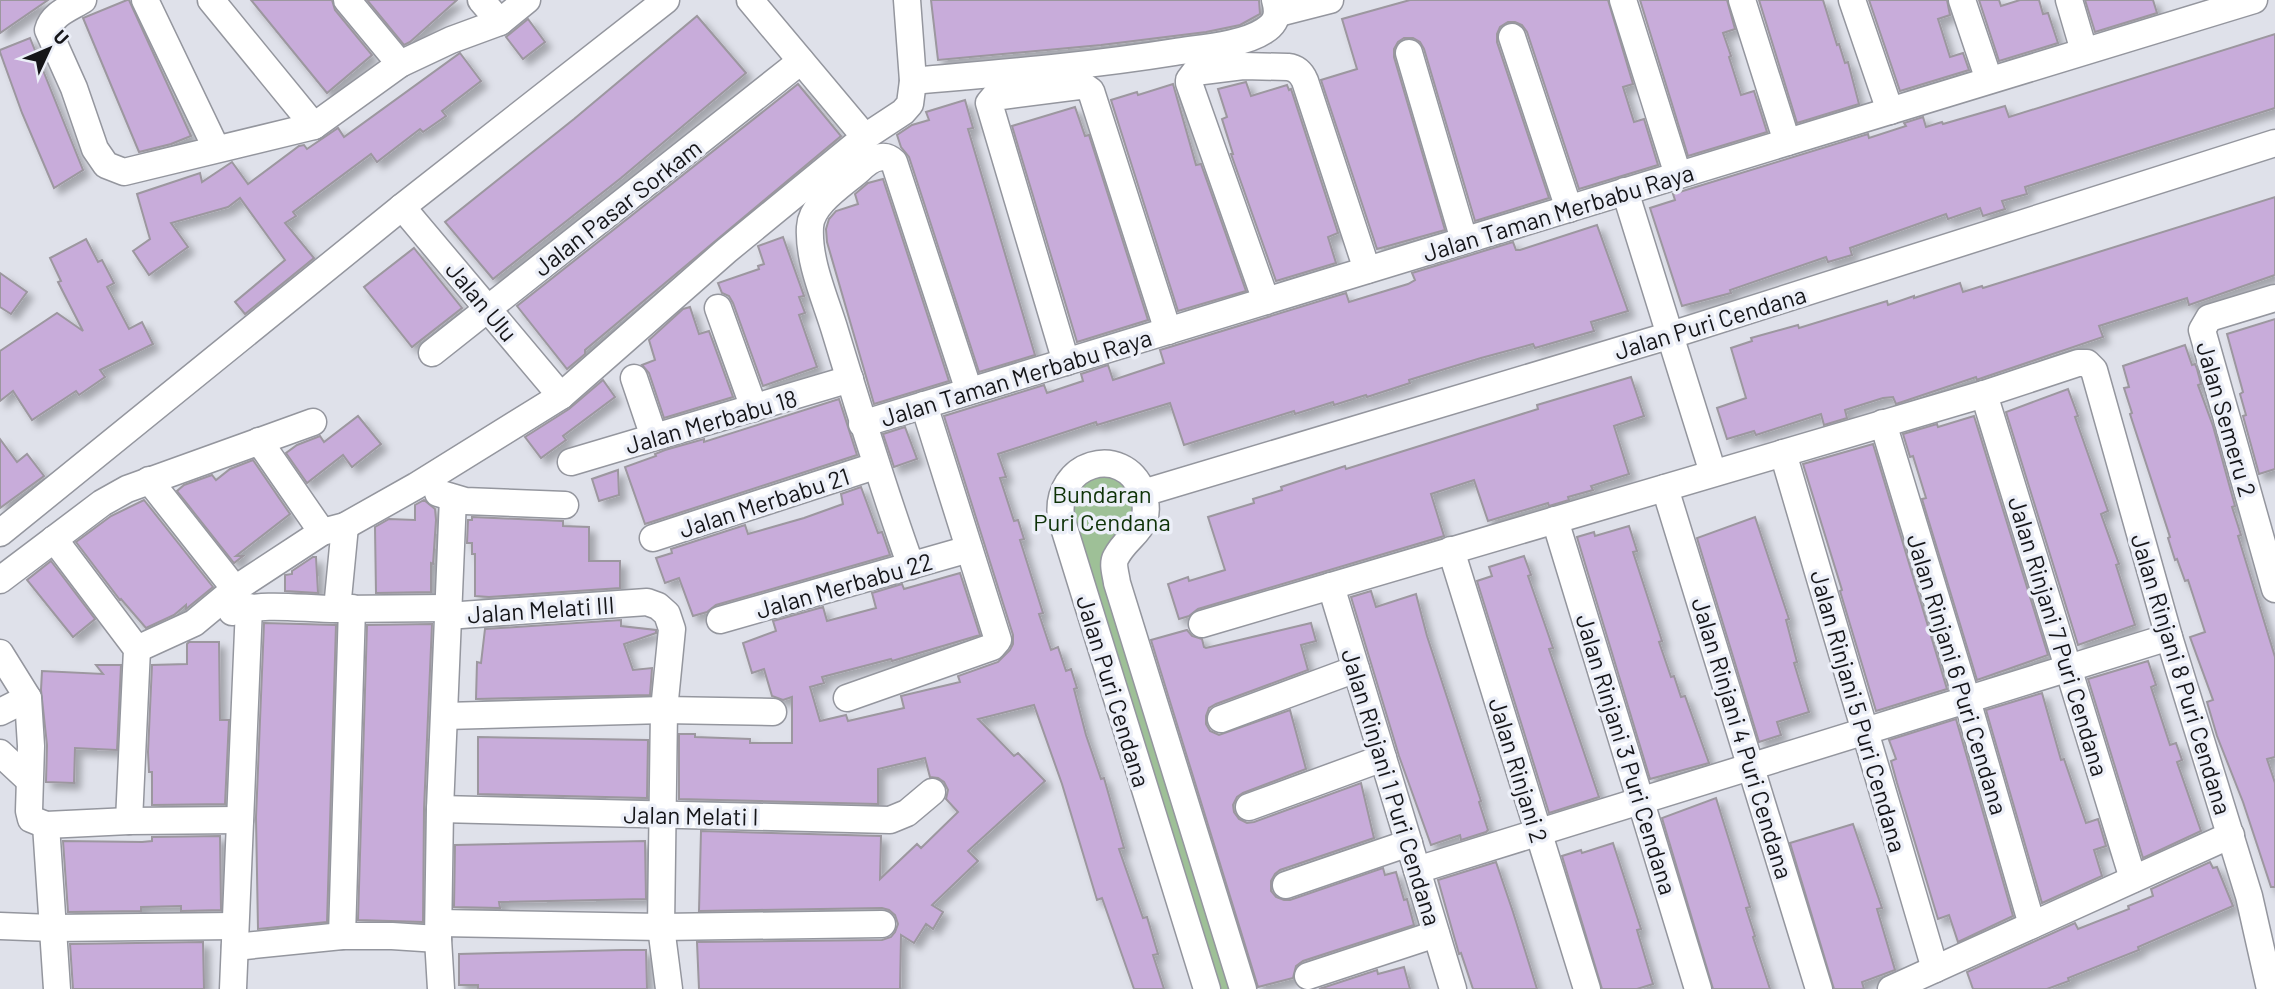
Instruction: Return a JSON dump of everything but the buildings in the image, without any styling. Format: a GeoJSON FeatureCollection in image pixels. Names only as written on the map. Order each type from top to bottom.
{"type":"FeatureCollection","features":[{"type":"Feature","properties":{"kind":"street"},"geometry":{"type":"LineString","coordinates":[[83,0],[57,15],[48,30],[74,89],[95,149],[106,165],[124,172],[314,126],[400,64],[451,40],[500,22],[527,0]]}},
{"type":"Feature","properties":{"kind":"street"},"geometry":{"type":"LineString","coordinates":[[145,0],[216,148]]}},
{"type":"Feature","properties":{"kind":"street"},"geometry":{"type":"LineString","coordinates":[[211,0],[314,126]]}},
{"type":"Feature","properties":{"kind":"street"},"geometry":{"type":"LineString","coordinates":[[347,0],[400,64]]}},
{"type":"Feature","properties":{"kind":"street"},"geometry":{"type":"LineString","coordinates":[[481,0],[500,22]]}},
{"type":"Feature","properties":{"kind":"street"},"geometry":{"type":"LineString","coordinates":[[0,533],[402,207],[666,0]]}},
{"type":"Feature","properties":{"kind":"street"},"geometry":{"type":"LineString","coordinates":[[750,0],[865,137]]}},
{"type":"Feature","properties":{"kind":"street"},"geometry":{"type":"LineString","coordinates":[[137,649],[242,598],[333,529],[416,486],[561,396],[726,251],[865,137],[903,112],[910,104],[914,81],[907,0]]}},
{"type":"Feature","properties":{"kind":"street"},"geometry":{"type":"LineString","coordinates":[[914,81],[1097,64],[1199,48],[1259,34],[1274,23],[1277,7],[1330,0]]}},
{"type":"Feature","properties":{"kind":"street"},"geometry":{"type":"LineString","coordinates":[[1623,0],[1678,175]]}},
{"type":"Feature","properties":{"kind":"street"},"geometry":{"type":"LineString","coordinates":[[1742,0],[1787,142]]}},
{"type":"Feature","properties":{"kind":"street"},"geometry":{"type":"LineString","coordinates":[[1852,0],[1890,111]]}},
{"type":"Feature","properties":{"kind":"street"},"geometry":{"type":"LineString","coordinates":[[1962,0],[1989,80]]}},
{"type":"Feature","properties":{"kind":"street"},"geometry":{"type":"LineString","coordinates":[[2069,0],[2084,51]]}},
{"type":"Feature","properties":{"kind":"street","name":"Jalan Taman Merbabu Raya"},"geometry":{"type":"LineString","coordinates":[[862,424],[2084,51],[2179,11],[2254,0]]}},
{"type":"Feature","properties":{"kind":"street"},"geometry":{"type":"LineString","coordinates":[[1512,37],[1569,209]]}},
{"type":"Feature","properties":{"kind":"street"},"geometry":{"type":"LineString","coordinates":[[1409,53],[1464,240]]}},
{"type":"Feature","properties":{"kind":"street","name":"Jalan Pasar Sorkam"},"geometry":{"type":"LineString","coordinates":[[432,353],[801,61]]}},
{"type":"Feature","properties":{"kind":"street"},"geometry":{"type":"LineString","coordinates":[[1266,301],[1189,79],[1195,72],[1243,66],[1294,68],[1303,77],[1367,270]]}},
{"type":"Feature","properties":{"kind":"street"},"geometry":{"type":"LineString","coordinates":[[1066,362],[989,103],[994,97],[1084,86],[1091,91],[1168,331]]}},
{"type":"Feature","properties":{"kind":"street","name":"Jalan Puri Cendana"},"geometry":{"type":"LineString","coordinates":[[1143,493],[1671,335],[2275,142]]}},
{"type":"Feature","properties":{"kind":"street"},"geometry":{"type":"LineString","coordinates":[[911,566],[862,424],[814,261],[810,225],[817,209],[869,160],[881,157],[890,158],[894,162],[969,391]]}},
{"type":"Feature","properties":{"kind":"street"},"geometry":{"type":"LineString","coordinates":[[1626,191],[1713,473]]}},
{"type":"Feature","properties":{"kind":"street","name":"Jalan Ulu"},"geometry":{"type":"LineString","coordinates":[[402,207],[561,396]]}},
{"type":"Feature","properties":{"kind":"street","name":"Jalan Semeru 2"},"geometry":{"type":"LineString","coordinates":[[2275,298],[2209,318],[2202,330],[2275,589]]}},
{"type":"Feature","properties":{"kind":"street"},"geometry":{"type":"LineString","coordinates":[[718,308],[754,408]]}},
{"type":"Feature","properties":{"kind":"street","name":"Jalan Rinjani 8 Puri Cendana"},"geometry":{"type":"LineString","coordinates":[[1984,394],[2078,363],[2087,363],[2094,370],[2169,637],[2249,895],[2270,989]]}},
{"type":"Feature","properties":{"kind":"street"},"geometry":{"type":"LineString","coordinates":[[635,378],[654,437]]}},
{"type":"Feature","properties":{"kind":"street","name":"Jalan Merbabu 18"},"geometry":{"type":"LineString","coordinates":[[571,462],[850,379]]}},
{"type":"Feature","properties":{"kind":"street"},"geometry":{"type":"LineString","coordinates":[[1202,624],[1984,394]]}},
{"type":"Feature","properties":{"kind":"street","name":"Jalan Rinjani 7 Puri Cendana"},"geometry":{"type":"LineString","coordinates":[[1984,394],[2133,879]]}},
{"type":"Feature","properties":{"kind":"street"},"geometry":{"type":"LineString","coordinates":[[847,698],[995,645],[998,640],[925,405]]}},
{"type":"Feature","properties":{"kind":"street"},"geometry":{"type":"LineString","coordinates":[[0,580],[102,503],[149,480],[313,422]]}},
{"type":"Feature","properties":{"kind":"street","name":"Jalan Rinjani 6 Puri Cendana"},"geometry":{"type":"LineString","coordinates":[[1883,423],[2032,925]]}},
{"type":"Feature","properties":{"kind":"street"},"geometry":{"type":"LineString","coordinates":[[259,441],[333,529],[345,608],[342,936]]}},
{"type":"Feature","properties":{"kind":"street","name":"Jalan Rinjani 5 Puri Cendana"},"geometry":{"type":"LineString","coordinates":[[1783,453],[1936,969]]}},
{"type":"Feature","properties":{"kind":"street","name":"Jalan Puri Cendana"},"geometry":{"type":"LineString","coordinates":[[1207,989],[1061,519],[1061,496],[1065,485],[1073,475],[1095,464],[1118,467],[1129,473],[1138,482],[1143,493],[1146,505],[1140,528],[1115,557],[1117,583],[1243,989]]}},
{"type":"Feature","properties":{"kind":"street","name":"Jalan Merbabu 21"},"geometry":{"type":"LineString","coordinates":[[653,538],[875,466]]}},
{"type":"Feature","properties":{"kind":"street"},"geometry":{"type":"LineString","coordinates":[[149,480],[242,598],[240,820],[233,989]]}},
{"type":"Feature","properties":{"kind":"street"},"geometry":{"type":"LineString","coordinates":[[416,486],[453,498],[565,505]]}},
{"type":"Feature","properties":{"kind":"street","name":"Jalan Rinjani 4 Puri Cendana"},"geometry":{"type":"LineString","coordinates":[[1665,488],[1819,989]]}},
{"type":"Feature","properties":{"kind":"street","name":"Jalan Melati III"},"geometry":{"type":"LineString","coordinates":[[453,498],[447,612],[648,602],[658,606],[667,614],[672,629],[664,710]]}},
{"type":"Feature","properties":{"kind":"street","name":"Jalan Rinjani 3 Puri Cendana"},"geometry":{"type":"LineString","coordinates":[[1555,520],[1699,989]]}},
{"type":"Feature","properties":{"kind":"street"},"geometry":{"type":"LineString","coordinates":[[54,539],[137,649],[129,821]]}},
{"type":"Feature","properties":{"kind":"street","name":"Jalan Merbabu 22"},"geometry":{"type":"LineString","coordinates":[[720,620],[969,550]]}},
{"type":"Feature","properties":{"kind":"street","name":"Jalan Rinjani 2"},"geometry":{"type":"LineString","coordinates":[[1451,550],[1587,989]]}},
{"type":"Feature","properties":{"kind":"street","name":"Jalan Rinjani 1 Puri Cendana"},"geometry":{"type":"LineString","coordinates":[[1331,586],[1453,989]]}},
{"type":"Feature","properties":{"kind":"street"},"geometry":{"type":"LineString","coordinates":[[242,598],[295,606],[447,612],[440,809],[441,989]]}},
{"type":"Feature","properties":{"kind":"street"},"geometry":{"type":"LineString","coordinates":[[1417,870],[2169,637]]}},
{"type":"Feature","properties":{"kind":"street"},"geometry":{"type":"LineString","coordinates":[[0,653],[28,698],[31,746],[30,816],[36,822],[46,825],[240,820]]}},
{"type":"Feature","properties":{"kind":"street"},"geometry":{"type":"LineString","coordinates":[[1221,719],[1356,668]]}},
{"type":"Feature","properties":{"kind":"street"},"geometry":{"type":"LineString","coordinates":[[0,712],[28,698]]}},
{"type":"Feature","properties":{"kind":"street"},"geometry":{"type":"LineString","coordinates":[[445,716],[664,710],[773,712]]}},
{"type":"Feature","properties":{"kind":"street"},"geometry":{"type":"LineString","coordinates":[[664,710],[661,927],[669,989]]}},
{"type":"Feature","properties":{"kind":"street"},"geometry":{"type":"LineString","coordinates":[[0,753],[29,780]]}},
{"type":"Feature","properties":{"kind":"street"},"geometry":{"type":"LineString","coordinates":[[1249,807],[1383,758]]}},
{"type":"Feature","properties":{"kind":"street","name":"Jalan Melati I"},"geometry":{"type":"LineString","coordinates":[[440,809],[890,820],[907,813],[932,792]]}},
{"type":"Feature","properties":{"kind":"street"},"geometry":{"type":"LineString","coordinates":[[46,825],[57,989]]}},
{"type":"Feature","properties":{"kind":"street"},"geometry":{"type":"LineString","coordinates":[[1891,989],[2231,835]]}},
{"type":"Feature","properties":{"kind":"street"},"geometry":{"type":"LineString","coordinates":[[1286,885],[1409,843]]}},
{"type":"Feature","properties":{"kind":"street"},"geometry":{"type":"LineString","coordinates":[[0,926],[235,936],[392,936],[439,931],[882,924]]}},
{"type":"Feature","properties":{"kind":"street"},"geometry":{"type":"LineString","coordinates":[[1308,976],[1436,934]]}},
{"type":"Feature","properties":{"kind":"green space","name":"Bundaran Puri Cendana"},"geometry":{"type":"Polygon","coordinates":[[[1095,464],[1143,493],[1115,557],[1243,989],[1207,989],[1065,485],[1095,464]]]}}]}
